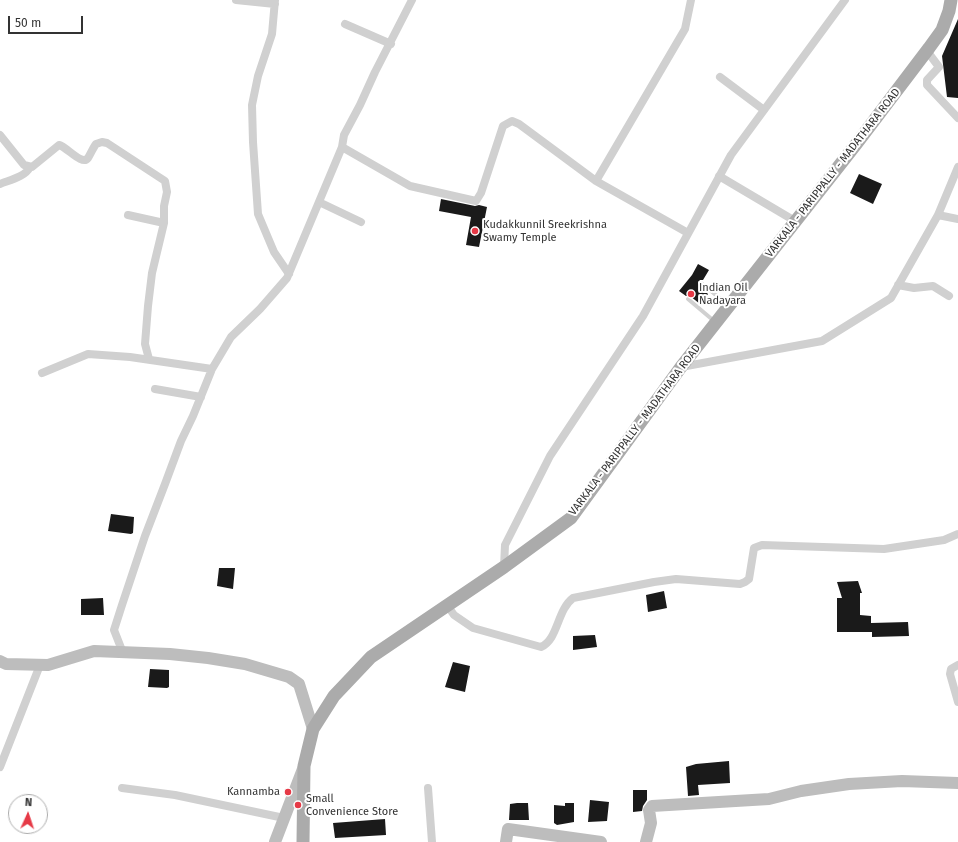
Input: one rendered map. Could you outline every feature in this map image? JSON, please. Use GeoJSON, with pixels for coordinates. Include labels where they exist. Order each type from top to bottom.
{"type":"FeatureCollection","features":[{"type":"Feature","properties":{"kind":"main road","name":"VARKALA - PARIPPALLY - MADATHARA ROAD"},"geometry":{"type":"LineString","coordinates":[[303,842],[304,766],[313,730],[334,696],[371,657],[504,567],[570,518],[680,367],[716,323],[927,51],[942,30],[949,11],[951,0]]}},
{"type":"Feature","properties":{"kind":"main road"},"geometry":{"type":"LineString","coordinates":[[0,661],[6,664],[48,665],[94,651],[170,654],[246,664],[289,677],[299,684],[313,730]]}},
{"type":"Feature","properties":{"kind":"main road"},"geometry":{"type":"LineString","coordinates":[[275,842],[304,766]]}},
{"type":"Feature","properties":{"kind":"main road"},"geometry":{"type":"LineString","coordinates":[[646,842],[651,823],[649,810],[652,806],[769,799],[800,791],[849,784],[902,780],[958,783]]}},
{"type":"Feature","properties":{"kind":"main road"},"geometry":{"type":"LineString","coordinates":[[506,842],[508,829],[601,842]]}},
{"type":"Feature","properties":{"kind":"street"},"geometry":{"type":"LineString","coordinates":[[236,0],[275,2],[272,34],[258,76],[252,105],[253,142],[258,214],[274,252],[289,274]]}},
{"type":"Feature","properties":{"kind":"street"},"geometry":{"type":"LineString","coordinates":[[123,653],[114,630],[145,536],[181,441],[212,369],[231,337],[260,309],[287,278],[320,202],[342,146],[344,135],[412,0]]}},
{"type":"Feature","properties":{"kind":"street"},"geometry":{"type":"LineString","coordinates":[[596,181],[686,30],[691,0]]}},
{"type":"Feature","properties":{"kind":"street"},"geometry":{"type":"LineString","coordinates":[[504,567],[505,545],[550,456],[643,316],[731,155],[845,0]]}},
{"type":"Feature","properties":{"kind":"street"},"geometry":{"type":"LineString","coordinates":[[345,24],[391,44]]}},
{"type":"Feature","properties":{"kind":"street"},"geometry":{"type":"LineString","coordinates":[[927,51],[939,67],[927,80],[926,85],[958,118]]}},
{"type":"Feature","properties":{"kind":"street"},"geometry":{"type":"LineString","coordinates":[[720,77],[764,110]]}},
{"type":"Feature","properties":{"kind":"street"},"geometry":{"type":"LineString","coordinates":[[342,146],[410,186],[476,201],[481,193],[503,126],[512,121],[519,124],[596,181],[688,233]]}},
{"type":"Feature","properties":{"kind":"street"},"geometry":{"type":"LineString","coordinates":[[0,135],[24,165],[30,167]]}},
{"type":"Feature","properties":{"kind":"street"},"geometry":{"type":"LineString","coordinates":[[0,184],[22,175],[59,145],[63,146],[81,160],[85,160],[88,158],[96,144],[102,142],[107,143],[165,181],[167,192],[164,206],[164,223],[152,273],[148,306],[145,344],[150,360]]}},
{"type":"Feature","properties":{"kind":"street"},"geometry":{"type":"LineString","coordinates":[[680,367],[822,341],[891,298],[938,214],[958,167]]}},
{"type":"Feature","properties":{"kind":"street"},"geometry":{"type":"LineString","coordinates":[[720,176],[795,221]]}},
{"type":"Feature","properties":{"kind":"street"},"geometry":{"type":"LineString","coordinates":[[320,202],[362,222]]}},
{"type":"Feature","properties":{"kind":"street"},"geometry":{"type":"LineString","coordinates":[[938,214],[958,219]]}},
{"type":"Feature","properties":{"kind":"street"},"geometry":{"type":"LineString","coordinates":[[128,215],[164,223]]}},
{"type":"Feature","properties":{"kind":"street"},"geometry":{"type":"LineString","coordinates":[[898,285],[914,288],[933,286],[949,296]]}},
{"type":"Feature","properties":{"kind":"street"},"geometry":{"type":"LineString","coordinates":[[42,373],[88,354],[150,360],[212,369]]}},
{"type":"Feature","properties":{"kind":"street"},"geometry":{"type":"LineString","coordinates":[[155,389],[201,397]]}},
{"type":"Feature","properties":{"kind":"street"},"geometry":{"type":"LineString","coordinates":[[447,605],[454,615],[473,628],[542,647],[549,642],[567,603],[573,598],[676,579],[740,584],[748,579],[754,548],[758,546],[884,549],[944,540],[958,534]]}},
{"type":"Feature","properties":{"kind":"street"},"geometry":{"type":"LineString","coordinates":[[0,767],[40,665]]}},
{"type":"Feature","properties":{"kind":"street"},"geometry":{"type":"LineString","coordinates":[[958,665],[951,669],[950,674],[958,702]]}},
{"type":"Feature","properties":{"kind":"street"},"geometry":{"type":"LineString","coordinates":[[122,788],[175,795],[284,818]]}},
{"type":"Feature","properties":{"kind":"street"},"geometry":{"type":"LineString","coordinates":[[428,788],[432,842]]}},
{"type":"Feature","properties":{"kind":"lane"},"geometry":{"type":"LineString","coordinates":[[701,283],[729,306]]}},
{"type":"Feature","properties":{"kind":"lane"},"geometry":{"type":"LineString","coordinates":[[688,299],[716,323]]}},
{"type":"Feature","properties":{"kind":"building"},"geometry":{"type":"Polygon","coordinates":[[[958,19],[958,98],[947,97],[942,56],[958,19]]]}},
{"type":"Feature","properties":{"kind":"building"},"geometry":{"type":"Polygon","coordinates":[[[859,174],[882,184],[873,204],[850,193],[859,174]]]}},
{"type":"Feature","properties":{"kind":"building","name":"Kudakkunnil Sreekrishna Swamy Temple"},"geometry":{"type":"Polygon","coordinates":[[[441,199],[487,207],[479,247],[466,245],[471,217],[439,211],[441,199]]]}},
{"type":"Feature","properties":{"kind":"building"},"geometry":{"type":"Polygon","coordinates":[[[698,264],[709,270],[703,280],[698,282],[708,294],[700,304],[690,296],[686,296],[679,291],[692,275],[698,264]]]}},
{"type":"Feature","properties":{"kind":"building"},"geometry":{"type":"Polygon","coordinates":[[[111,514],[134,517],[133,533],[108,531],[111,514]]]}},
{"type":"Feature","properties":{"kind":"building"},"geometry":{"type":"Polygon","coordinates":[[[219,568],[235,568],[233,589],[217,586],[219,568]]]}},
{"type":"Feature","properties":{"kind":"building"},"geometry":{"type":"Polygon","coordinates":[[[858,581],[862,593],[860,593],[860,615],[871,616],[871,623],[908,622],[909,636],[872,637],[872,632],[837,632],[837,598],[842,598],[837,582],[858,581]]]}},
{"type":"Feature","properties":{"kind":"building"},"geometry":{"type":"Polygon","coordinates":[[[664,591],[667,608],[648,612],[646,595],[664,591]]]}},
{"type":"Feature","properties":{"kind":"building"},"geometry":{"type":"Polygon","coordinates":[[[103,598],[104,615],[81,615],[81,599],[103,598]]]}},
{"type":"Feature","properties":{"kind":"building"},"geometry":{"type":"Polygon","coordinates":[[[595,635],[597,647],[573,650],[573,636],[595,635]]]}},
{"type":"Feature","properties":{"kind":"building"},"geometry":{"type":"Polygon","coordinates":[[[453,662],[470,666],[465,692],[445,687],[453,662]]]}},
{"type":"Feature","properties":{"kind":"building"},"geometry":{"type":"Polygon","coordinates":[[[150,669],[169,670],[169,687],[148,687],[150,669]]]}},
{"type":"Feature","properties":{"kind":"building"},"geometry":{"type":"Polygon","coordinates":[[[729,761],[730,783],[698,785],[699,795],[688,796],[686,767],[696,764],[729,761]]]}},
{"type":"Feature","properties":{"kind":"building"},"geometry":{"type":"Polygon","coordinates":[[[633,790],[647,790],[647,800],[642,811],[633,812],[633,790]]]}},
{"type":"Feature","properties":{"kind":"building"},"geometry":{"type":"Polygon","coordinates":[[[590,800],[609,802],[607,821],[588,822],[590,800]]]}},
{"type":"Feature","properties":{"kind":"building"},"geometry":{"type":"Polygon","coordinates":[[[528,803],[529,820],[509,820],[510,804],[528,803]]]}},
{"type":"Feature","properties":{"kind":"building"},"geometry":{"type":"Polygon","coordinates":[[[565,803],[574,803],[574,822],[557,825],[554,823],[554,805],[565,806],[565,803]]]}},
{"type":"Feature","properties":{"kind":"building"},"geometry":{"type":"Polygon","coordinates":[[[385,819],[386,835],[335,838],[333,823],[385,819]]]}},
{"type":"Feature","properties":{"kind":"place","name":"Kudakkunnil Sreekrishna Swamy Temple"},"geometry":{"type":"Point","coordinates":[475,231]}},
{"type":"Feature","properties":{"kind":"place","name":"Indian Oil Nadayara"},"geometry":{"type":"Point","coordinates":[691,294]}},
{"type":"Feature","properties":{"kind":"place","name":"Kannamba"},"geometry":{"type":"Point","coordinates":[288,792]}},
{"type":"Feature","properties":{"kind":"place","name":"Small Convenience Store"},"geometry":{"type":"Point","coordinates":[298,805]}}]}
